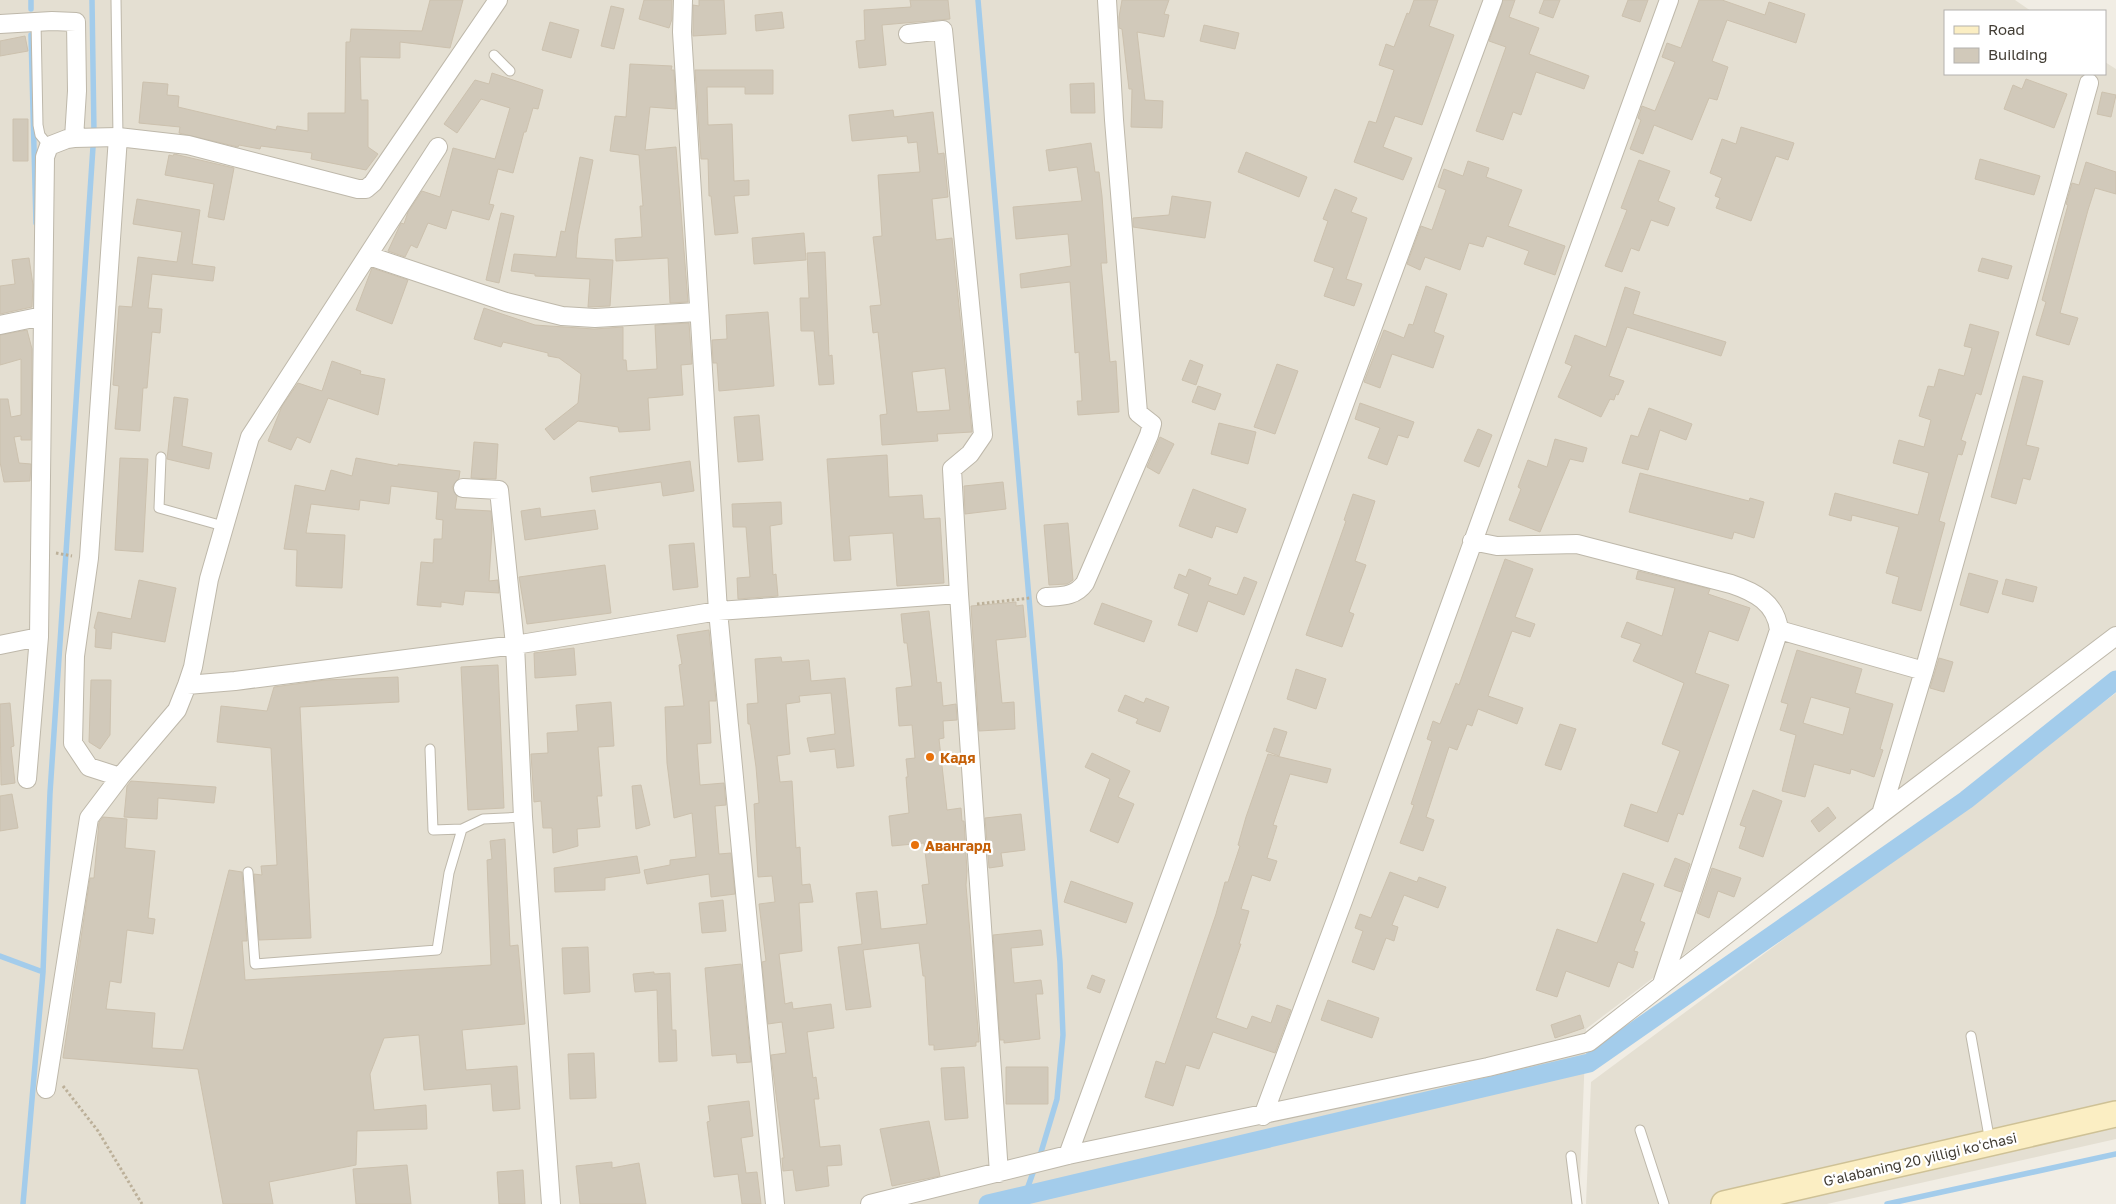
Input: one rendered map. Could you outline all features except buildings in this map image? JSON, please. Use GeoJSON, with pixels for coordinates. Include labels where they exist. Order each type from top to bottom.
{"type":"FeatureCollection","features":[{"type":"Feature","properties":{"kind":"main road","name":"Gʻalabaning 20 yilligi koʻchasi"},"geometry":{"type":"LineString","coordinates":[[1724,1204],[2116,1114]]}},
{"type":"Feature","properties":{"kind":"street"},"geometry":{"type":"LineString","coordinates":[[27,779],[39,637],[45,156],[50,146],[74,138],[118,138],[188,145],[358,189],[366,189],[373,184],[474,42],[498,0]]}},
{"type":"Feature","properties":{"kind":"street"},"geometry":{"type":"LineString","coordinates":[[682,0],[682,32],[698,312],[718,611],[775,1204]]}},
{"type":"Feature","properties":{"kind":"street"},"geometry":{"type":"LineString","coordinates":[[1046,597],[1072,594],[1080,591],[1085,583],[1149,435],[1152,424],[1138,413],[1114,120],[1107,0]]}},
{"type":"Feature","properties":{"kind":"street"},"geometry":{"type":"LineString","coordinates":[[1068,1155],[1494,0]]}},
{"type":"Feature","properties":{"kind":"street"},"geometry":{"type":"LineString","coordinates":[[1263,1116],[1343,901],[1669,0]]}},
{"type":"Feature","properties":{"kind":"street"},"geometry":{"type":"LineString","coordinates":[[0,24],[76,22],[74,138]]}},
{"type":"Feature","properties":{"kind":"street"},"geometry":{"type":"LineString","coordinates":[[908,34],[943,30],[983,435],[970,454],[952,469],[999,1173]]}},
{"type":"Feature","properties":{"kind":"street"},"geometry":{"type":"LineString","coordinates":[[1881,814],[1924,671],[2089,84]]}},
{"type":"Feature","properties":{"kind":"street"},"geometry":{"type":"LineString","coordinates":[[118,138],[89,558],[75,656],[73,743],[89,768],[120,777]]}},
{"type":"Feature","properties":{"kind":"street"},"geometry":{"type":"LineString","coordinates":[[46,1088],[89,818],[120,777],[177,710],[193,667],[209,579],[250,437],[438,147]]}},
{"type":"Feature","properties":{"kind":"street"},"geometry":{"type":"LineString","coordinates":[[369,256],[506,302],[562,316],[595,318],[698,312]]}},
{"type":"Feature","properties":{"kind":"street"},"geometry":{"type":"LineString","coordinates":[[0,325],[43,316]]}},
{"type":"Feature","properties":{"kind":"street"},"geometry":{"type":"LineString","coordinates":[[463,488],[499,490],[515,645],[523,816],[551,1204]]}},
{"type":"Feature","properties":{"kind":"street"},"geometry":{"type":"LineString","coordinates":[[1472,541],[1497,546],[1577,544],[1751,590],[1778,616],[1780,630],[1662,984]]}},
{"type":"Feature","properties":{"kind":"street"},"geometry":{"type":"LineString","coordinates":[[187,685],[235,681],[515,645],[718,611],[959,594]]}},
{"type":"Feature","properties":{"kind":"street"},"geometry":{"type":"LineString","coordinates":[[1780,630],[1924,671]]}},
{"type":"Feature","properties":{"kind":"street"},"geometry":{"type":"LineString","coordinates":[[870,1204],[1068,1155],[1488,1068],[1589,1042],[1881,814],[2116,636]]}},
{"type":"Feature","properties":{"kind":"street"},"geometry":{"type":"LineString","coordinates":[[0,645],[39,637]]}},
{"type":"Feature","properties":{"kind":"lane"},"geometry":{"type":"LineString","coordinates":[[116,0],[118,138]]}},
{"type":"Feature","properties":{"kind":"lane"},"geometry":{"type":"LineString","coordinates":[[36,22],[38,125],[40,134],[50,146]]}},
{"type":"Feature","properties":{"kind":"lane"},"geometry":{"type":"LineString","coordinates":[[494,54],[510,71]]}},
{"type":"Feature","properties":{"kind":"lane"},"geometry":{"type":"LineString","coordinates":[[161,457],[159,508],[223,526]]}},
{"type":"Feature","properties":{"kind":"lane"},"geometry":{"type":"LineString","coordinates":[[430,749],[433,830],[462,829],[483,819],[523,816]]}},
{"type":"Feature","properties":{"kind":"lane"},"geometry":{"type":"LineString","coordinates":[[248,872],[255,964],[437,950],[449,873],[462,829]]}},
{"type":"Feature","properties":{"kind":"lane"},"geometry":{"type":"LineString","coordinates":[[1971,1036],[1990,1142]]}},
{"type":"Feature","properties":{"kind":"lane"},"geometry":{"type":"LineString","coordinates":[[1640,1130],[1664,1204]]}},
{"type":"Feature","properties":{"kind":"lane"},"geometry":{"type":"LineString","coordinates":[[1571,1156],[1577,1204]]}},
{"type":"Feature","properties":{"kind":"path"},"geometry":{"type":"LineString","coordinates":[[40,551],[89,558]]}},
{"type":"Feature","properties":{"kind":"path"},"geometry":{"type":"LineString","coordinates":[[959,594],[969,604],[1023,599]]}},
{"type":"Feature","properties":{"kind":"path"},"geometry":{"type":"LineString","coordinates":[[50,1067],[98,1131],[142,1204]]}},
{"type":"Feature","properties":{"kind":"shaded area"},"geometry":{"type":"Polygon","coordinates":[[[0,0],[2015,0],[2030,10],[1944,10],[1944,75],[2106,75],[2106,63],[2116,69],[2116,626],[1586,1029],[1579,1204],[0,1204],[0,0]]]}},
{"type":"Feature","properties":{"kind":"shaded area"},"geometry":{"type":"Polygon","coordinates":[[[2116,693],[2116,1139],[1827,1204],[1586,1204],[1591,1082],[2116,693]]]}},
{"type":"Feature","properties":{"kind":"waterway"},"geometry":{"type":"LineString","coordinates":[[31,0],[31,9]]}},
{"type":"Feature","properties":{"kind":"waterway"},"geometry":{"type":"LineString","coordinates":[[92,0],[94,133]]}},
{"type":"Feature","properties":{"kind":"waterway"},"geometry":{"type":"LineString","coordinates":[[978,0],[1060,962],[1063,1035],[1057,1099],[1039,1159]]}},
{"type":"Feature","properties":{"kind":"waterway"},"geometry":{"type":"LineString","coordinates":[[31,35],[36,223]]}},
{"type":"Feature","properties":{"kind":"waterway"},"geometry":{"type":"LineString","coordinates":[[23,1204],[43,972],[50,793],[93,147]]}},
{"type":"Feature","properties":{"kind":"waterway"},"geometry":{"type":"LineString","coordinates":[[988,1204],[1589,1063],[1966,800],[2116,680]]}},
{"type":"Feature","properties":{"kind":"waterway"},"geometry":{"type":"LineString","coordinates":[[0,956],[43,972]]}},
{"type":"Feature","properties":{"kind":"waterway"},"geometry":{"type":"LineString","coordinates":[[1887,1204],[2116,1154]]}},
{"type":"Feature","properties":{"kind":"waterway"},"geometry":{"type":"LineString","coordinates":[[1025,1195],[1035,1167]]}},
{"type":"Feature","properties":{"kind":"place","name":"Кадя"},"geometry":{"type":"Point","coordinates":[930,757]}},
{"type":"Feature","properties":{"kind":"place","name":"Авангард"},"geometry":{"type":"Point","coordinates":[915,845]}}]}
